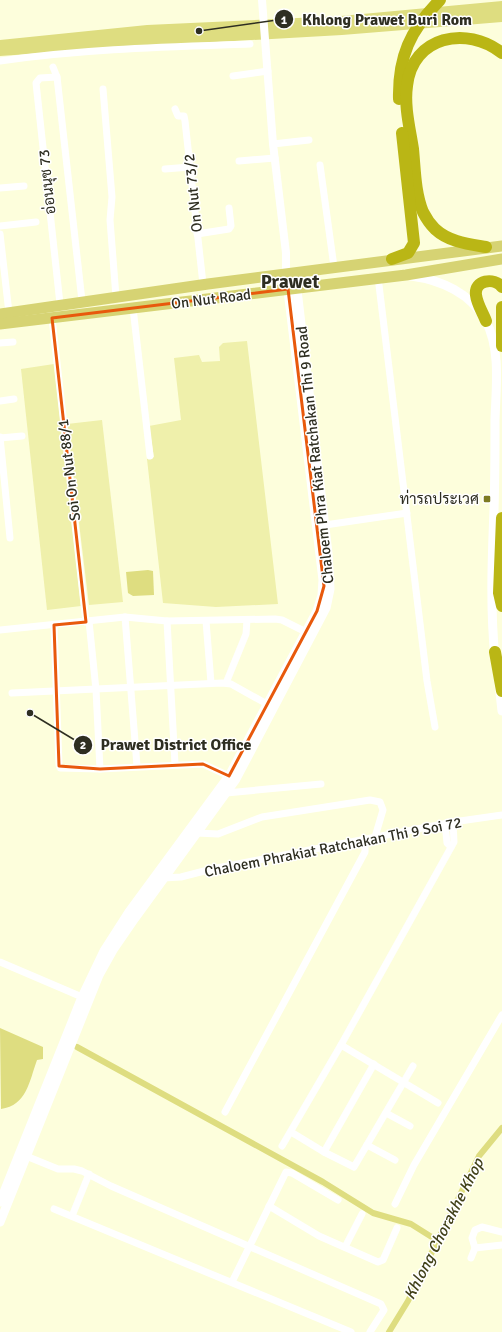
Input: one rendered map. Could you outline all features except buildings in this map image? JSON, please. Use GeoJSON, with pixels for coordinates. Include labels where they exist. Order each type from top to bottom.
{"type":"FeatureCollection","features":[{"type":"Feature","properties":{"kind":"highway"},"geometry":{"type":"LineString","coordinates":[[440,0],[419,24],[410,39],[400,65],[416,179],[423,212],[436,230],[446,237],[488,252]]}},
{"type":"Feature","properties":{"kind":"highway"},"geometry":{"type":"LineString","coordinates":[[392,259],[408,253],[414,243],[399,102],[402,83],[416,61],[432,46],[452,37],[476,39],[502,53]]}},
{"type":"Feature","properties":{"kind":"highway"},"geometry":{"type":"LineString","coordinates":[[486,322],[476,297],[477,289],[483,282],[490,280],[495,281],[502,287]]}},
{"type":"Feature","properties":{"kind":"highway"},"geometry":{"type":"LineString","coordinates":[[502,307],[502,346]]}},
{"type":"Feature","properties":{"kind":"highway"},"geometry":{"type":"LineString","coordinates":[[502,518],[499,593],[502,606]]}},
{"type":"Feature","properties":{"kind":"highway"},"geometry":{"type":"LineString","coordinates":[[495,652],[502,691]]}},
{"type":"Feature","properties":{"kind":"main road","name":"On Nut Road"},"geometry":{"type":"LineString","coordinates":[[0,324],[52,318],[293,280],[431,265],[488,252],[502,246]]}},
{"type":"Feature","properties":{"kind":"main road","name":"On Nut Road"},"geometry":{"type":"LineString","coordinates":[[38,319],[82,301],[203,284],[291,274],[392,259],[502,250]]}},
{"type":"Feature","properties":{"kind":"main road","name":"On Nut Road"},"geometry":{"type":"LineString","coordinates":[[488,252],[502,258]]}},
{"type":"Feature","properties":{"kind":"main road","name":"On Nut Road"},"geometry":{"type":"LineString","coordinates":[[5,313],[39,307],[63,308],[130,306],[262,293],[321,284],[406,275],[502,258]]}},
{"type":"Feature","properties":{"kind":"main road"},"geometry":{"type":"LineString","coordinates":[[320,270],[314,274],[313,280],[317,284],[321,284]]}},
{"type":"Feature","properties":{"kind":"main road","name":"Chaloem Phra Kiat Ratchakan Thi 9 Road"},"geometry":{"type":"LineString","coordinates":[[0,1202],[82,997],[104,951],[129,912],[229,776],[306,632],[322,595],[324,580],[291,274]]}},
{"type":"Feature","properties":{"kind":"main road"},"geometry":{"type":"LineString","coordinates":[[406,275],[437,281],[450,287],[474,306],[486,322],[492,338],[495,359],[495,467],[492,590],[495,652],[502,711]]}},
{"type":"Feature","properties":{"kind":"main road"},"geometry":{"type":"LineString","coordinates":[[260,278],[269,284],[268,289],[262,293]]}},
{"type":"Feature","properties":{"kind":"main road","name":"Chaloem Phra Kiat Ratchakan Thi 9 Road"},"geometry":{"type":"LineString","coordinates":[[0,1222],[99,975],[112,950],[226,793],[252,751],[326,608],[330,583],[325,524],[292,289]]}},
{"type":"Feature","properties":{"kind":"street","name":"Chaloem Phra Kiat Ratchakan Thi 9 Road"},"geometry":{"type":"LineString","coordinates":[[262,0],[267,48],[273,144],[286,252],[291,274]]}},
{"type":"Feature","properties":{"kind":"street"},"geometry":{"type":"LineString","coordinates":[[0,62],[18,58],[130,48],[250,44]]}},
{"type":"Feature","properties":{"kind":"street"},"geometry":{"type":"LineString","coordinates":[[53,67],[57,77],[82,301]]}},
{"type":"Feature","properties":{"kind":"street"},"geometry":{"type":"LineString","coordinates":[[233,76],[268,71]]}},
{"type":"Feature","properties":{"kind":"street","name":"อ่อนนุช 73"},"geometry":{"type":"LineString","coordinates":[[57,77],[40,78],[36,83],[63,308]]}},
{"type":"Feature","properties":{"kind":"street"},"geometry":{"type":"LineString","coordinates":[[103,89],[112,197],[110,220],[116,297]]}},
{"type":"Feature","properties":{"kind":"street","name":"On Nut 73/2"},"geometry":{"type":"LineString","coordinates":[[175,109],[178,116],[184,117],[203,284]]}},
{"type":"Feature","properties":{"kind":"street"},"geometry":{"type":"LineString","coordinates":[[273,144],[310,140]]}},
{"type":"Feature","properties":{"kind":"street"},"geometry":{"type":"LineString","coordinates":[[239,161],[275,158]]}},
{"type":"Feature","properties":{"kind":"street"},"geometry":{"type":"LineString","coordinates":[[320,165],[334,267]]}},
{"type":"Feature","properties":{"kind":"street"},"geometry":{"type":"LineString","coordinates":[[165,169],[190,167]]}},
{"type":"Feature","properties":{"kind":"street"},"geometry":{"type":"LineString","coordinates":[[0,188],[24,186]]}},
{"type":"Feature","properties":{"kind":"street"},"geometry":{"type":"LineString","coordinates":[[197,234],[229,229],[231,226],[229,208]]}},
{"type":"Feature","properties":{"kind":"street"},"geometry":{"type":"LineString","coordinates":[[0,226],[36,222]]}},
{"type":"Feature","properties":{"kind":"street"},"geometry":{"type":"LineString","coordinates":[[0,234],[5,313]]}},
{"type":"Feature","properties":{"kind":"street"},"geometry":{"type":"LineString","coordinates":[[378,277],[427,681],[435,727]]}},
{"type":"Feature","properties":{"kind":"street"},"geometry":{"type":"LineString","coordinates":[[130,306],[150,456]]}},
{"type":"Feature","properties":{"kind":"street","name":"Soi On Nut 88/1"},"geometry":{"type":"LineString","coordinates":[[52,318],[96,690],[100,768]]}},
{"type":"Feature","properties":{"kind":"street"},"geometry":{"type":"LineString","coordinates":[[0,342],[13,342]]}},
{"type":"Feature","properties":{"kind":"street"},"geometry":{"type":"LineString","coordinates":[[0,401],[14,400]]}},
{"type":"Feature","properties":{"kind":"street"},"geometry":{"type":"LineString","coordinates":[[10,538],[0,437],[22,436]]}},
{"type":"Feature","properties":{"kind":"street"},"geometry":{"type":"LineString","coordinates":[[325,524],[407,513]]}},
{"type":"Feature","properties":{"kind":"street"},"geometry":{"type":"LineString","coordinates":[[0,630],[125,617],[167,621],[282,620],[306,632]]}},
{"type":"Feature","properties":{"kind":"street"},"geometry":{"type":"LineString","coordinates":[[125,617],[132,688],[136,766]]}},
{"type":"Feature","properties":{"kind":"street"},"geometry":{"type":"LineString","coordinates":[[226,683],[246,634],[247,620]]}},
{"type":"Feature","properties":{"kind":"street"},"geometry":{"type":"LineString","coordinates":[[167,621],[175,764]]}},
{"type":"Feature","properties":{"kind":"street"},"geometry":{"type":"LineString","coordinates":[[206,621],[211,683]]}},
{"type":"Feature","properties":{"kind":"street"},"geometry":{"type":"LineString","coordinates":[[54,625],[59,766],[63,769],[203,764],[229,776]]}},
{"type":"Feature","properties":{"kind":"street"},"geometry":{"type":"LineString","coordinates":[[12,693],[226,683],[231,684],[267,704]]}},
{"type":"Feature","properties":{"kind":"street"},"geometry":{"type":"LineString","coordinates":[[226,793],[321,784]]}},
{"type":"Feature","properties":{"kind":"street"},"geometry":{"type":"LineString","coordinates":[[197,833],[218,834],[262,817],[370,800],[380,802],[383,810],[375,837]]}},
{"type":"Feature","properties":{"kind":"street","name":"Chaloem Phrakiat Ratchakan Thi 9 Soi 72"},"geometry":{"type":"LineString","coordinates":[[163,878],[181,878],[212,869],[375,837],[453,822],[502,816]]}},
{"type":"Feature","properties":{"kind":"street"},"geometry":{"type":"LineString","coordinates":[[282,1146],[342,1045],[454,842],[453,822]]}},
{"type":"Feature","properties":{"kind":"street"},"geometry":{"type":"LineString","coordinates":[[445,824],[448,843],[451,847]]}},
{"type":"Feature","properties":{"kind":"street"},"geometry":{"type":"LineString","coordinates":[[224,1112],[364,852],[365,839]]}},
{"type":"Feature","properties":{"kind":"street"},"geometry":{"type":"LineString","coordinates":[[0,962],[82,997]]}},
{"type":"Feature","properties":{"kind":"street"},"geometry":{"type":"LineString","coordinates":[[395,1204],[414,1165],[502,1015]]}},
{"type":"Feature","properties":{"kind":"street"},"geometry":{"type":"LineString","coordinates":[[342,1045],[438,1102]]}},
{"type":"Feature","properties":{"kind":"street"},"geometry":{"type":"LineString","coordinates":[[324,1152],[374,1064]]}},
{"type":"Feature","properties":{"kind":"street"},"geometry":{"type":"LineString","coordinates":[[291,1132],[324,1152],[354,1167],[413,1066]]}},
{"type":"Feature","properties":{"kind":"street"},"geometry":{"type":"LineString","coordinates":[[386,1113],[410,1126]]}},
{"type":"Feature","properties":{"kind":"street"},"geometry":{"type":"LineString","coordinates":[[367,1145],[394,1160]]}},
{"type":"Feature","properties":{"kind":"street"},"geometry":{"type":"LineString","coordinates":[[26,1156],[58,1169],[74,1169],[89,1174],[107,1184],[381,1304],[384,1310],[370,1332]]}},
{"type":"Feature","properties":{"kind":"street"},"geometry":{"type":"LineString","coordinates":[[232,1282],[251,1246],[284,1174],[289,1172],[338,1200]]}},
{"type":"Feature","properties":{"kind":"street"},"geometry":{"type":"LineString","coordinates":[[72,1216],[89,1174]]}},
{"type":"Feature","properties":{"kind":"street"},"geometry":{"type":"LineString","coordinates":[[269,1206],[319,1236],[380,1262],[397,1228]]}},
{"type":"Feature","properties":{"kind":"street"},"geometry":{"type":"LineString","coordinates":[[54,1209],[351,1332]]}},
{"type":"Feature","properties":{"kind":"street"},"geometry":{"type":"LineString","coordinates":[[345,1247],[362,1214]]}},
{"type":"Feature","properties":{"kind":"street"},"geometry":{"type":"LineString","coordinates":[[471,1258],[475,1248],[472,1238],[478,1227],[502,1232]]}},
{"type":"Feature","properties":{"kind":"street"},"geometry":{"type":"LineString","coordinates":[[475,1248],[502,1245]]}},
{"type":"Feature","properties":{"kind":"highlighted area"},"geometry":{"type":"Polygon","coordinates":[[[288,289],[324,586],[317,611],[229,776],[203,764],[100,769],[59,766],[54,625],[86,622],[52,318],[288,289]]]}},
{"type":"Feature","properties":{"kind":"green space"},"geometry":{"type":"Polygon","coordinates":[[[247,341],[278,604],[216,607],[163,603],[147,459],[154,457],[149,426],[181,420],[174,358],[199,355],[202,362],[220,361],[219,347],[223,343],[247,341]]]}},
{"type":"Feature","properties":{"kind":"green space"},"geometry":{"type":"Polygon","coordinates":[[[54,364],[81,606],[47,610],[21,369],[54,364]]]}},
{"type":"Feature","properties":{"kind":"green space"},"geometry":{"type":"Polygon","coordinates":[[[102,420],[123,602],[89,605],[67,424],[102,420]]]}},
{"type":"Feature","properties":{"kind":"shaded area"},"geometry":{"type":"Polygon","coordinates":[[[502,1],[502,22],[342,35],[0,56],[0,40],[147,25],[341,16],[502,1]]]}},
{"type":"Feature","properties":{"kind":"shaded area"},"geometry":{"type":"Polygon","coordinates":[[[153,571],[154,595],[133,596],[128,593],[126,572],[153,571]]]}},
{"type":"Feature","properties":{"kind":"shaded area"},"geometry":{"type":"Polygon","coordinates":[[[0,1028],[43,1047],[43,1059],[37,1060],[29,1084],[22,1098],[10,1107],[1,1109],[0,1028]]]}},
{"type":"Feature","properties":{"kind":"waterway"},"geometry":{"type":"LineString","coordinates":[[77,1047],[323,1182],[373,1213],[411,1224],[438,1241]]}},
{"type":"Feature","properties":{"kind":"waterway","name":"Khlong Chorakhe Khop"},"geometry":{"type":"LineString","coordinates":[[389,1332],[408,1301],[479,1156],[502,1128]]}},
{"type":"Feature","properties":{"kind":"place","name":"Khlong Prawet Buri Rom"},"geometry":{"type":"Point","coordinates":[199,31]}},
{"type":"Feature","properties":{"kind":"place","name":"ท่ารถประเวศ"},"geometry":{"type":"Point","coordinates":[487,499]}},
{"type":"Feature","properties":{"kind":"place","name":"Prawet District Office"},"geometry":{"type":"Point","coordinates":[30,713]}},
{"type":"Feature","properties":{"kind":"district","name":"Prawet"},"geometry":{"type":"Point","coordinates":[290,282]}}]}
